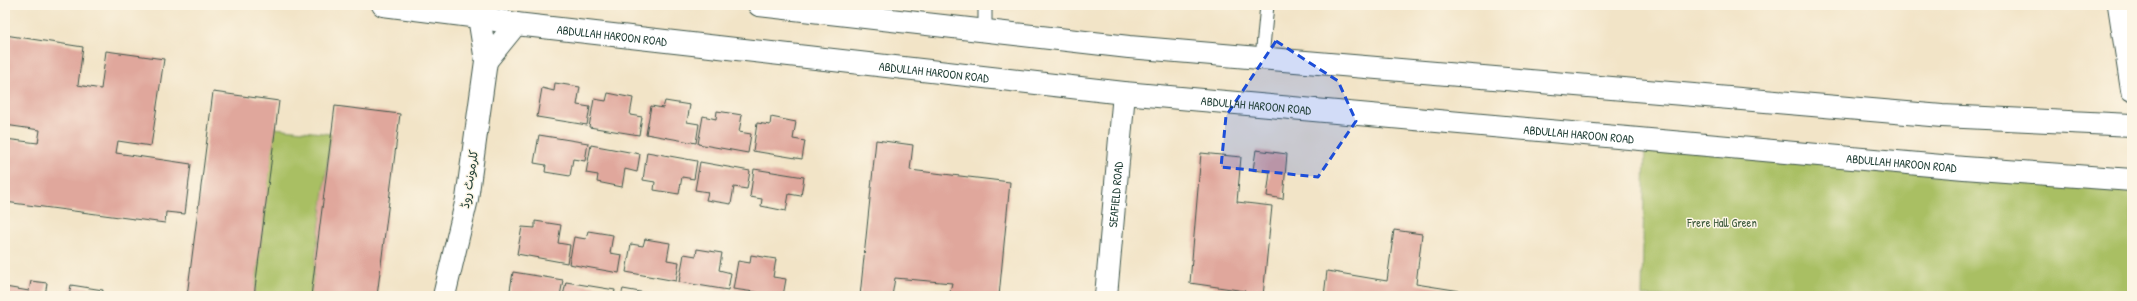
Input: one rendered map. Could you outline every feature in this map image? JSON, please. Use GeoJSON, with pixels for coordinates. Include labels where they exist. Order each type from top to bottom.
{"type":"FeatureCollection","features":[{"type":"Feature","properties":{"kind":"main road","name":"ABDULLAH HAROON ROAD"},"geometry":{"type":"LineString","coordinates":[[383,5],[479,17],[516,24],[1124,93],[1964,168],[2132,180]]}},
{"type":"Feature","properties":{"kind":"main road"},"geometry":{"type":"LineString","coordinates":[[759,5],[1129,47],[1942,116],[2132,125]]}},
{"type":"Feature","properties":{"kind":"main road"},"geometry":{"type":"LineString","coordinates":[[2119,5],[2132,90]]}},
{"type":"Feature","properties":{"kind":"main road"},"geometry":{"type":"LineString","coordinates":[[479,17],[486,61]]}},
{"type":"Feature","properties":{"kind":"main road"},"geometry":{"type":"LineString","coordinates":[[486,61],[516,24]]}},
{"type":"Feature","properties":{"kind":"main road","name":"کلرمونٹ روڈ"},"geometry":{"type":"LineString","coordinates":[[444,296],[467,199],[486,61]]}},
{"type":"Feature","properties":{"kind":"main road","name":"SEAFIELD ROAD"},"geometry":{"type":"LineString","coordinates":[[1106,296],[1124,93]]}},
{"type":"Feature","properties":{"kind":"lane"},"geometry":{"type":"LineString","coordinates":[[985,5],[985,30]]}},
{"type":"Feature","properties":{"kind":"lane"},"geometry":{"type":"LineString","coordinates":[[1262,58],[1267,5]]}},
{"type":"Feature","properties":{"kind":"highlighted area"},"geometry":{"type":"Polygon","coordinates":[[[1276,41],[1338,81],[1356,121],[1318,177],[1221,167],[1226,116],[1276,41]]]}},
{"type":"Feature","properties":{"kind":"green space"},"geometry":{"type":"Polygon","coordinates":[[[275,128],[331,134],[311,296],[254,296],[275,128]]]}},
{"type":"Feature","properties":{"kind":"green space","name":"Frere Hall Green"},"geometry":{"type":"Polygon","coordinates":[[[1645,140],[2132,186],[2132,296],[1642,296],[1645,140]]]}},
{"type":"Feature","properties":{"kind":"building"},"geometry":{"type":"Polygon","coordinates":[[[5,35],[83,47],[78,85],[101,89],[106,51],[164,59],[151,146],[118,141],[116,153],[191,164],[185,214],[166,212],[165,223],[5,202],[5,139],[38,143],[40,130],[5,125],[5,35]]]}},
{"type":"Feature","properties":{"kind":"building"},"geometry":{"type":"Polygon","coordinates":[[[555,83],[580,87],[577,105],[590,107],[587,125],[537,117],[542,88],[554,91],[555,83]]]}},
{"type":"Feature","properties":{"kind":"building"},"geometry":{"type":"Polygon","coordinates":[[[213,92],[279,101],[254,296],[187,296],[213,92]]]}},
{"type":"Feature","properties":{"kind":"building"},"geometry":{"type":"Polygon","coordinates":[[[608,93],[633,98],[630,115],[642,117],[639,135],[589,127],[594,99],[606,101],[608,93]]]}},
{"type":"Feature","properties":{"kind":"building"},"geometry":{"type":"Polygon","coordinates":[[[665,101],[690,105],[687,122],[699,124],[696,143],[646,134],[651,106],[663,108],[665,101]]]}},
{"type":"Feature","properties":{"kind":"building"},"geometry":{"type":"Polygon","coordinates":[[[335,106],[400,114],[377,296],[311,296],[335,106]]]}},
{"type":"Feature","properties":{"kind":"building"},"geometry":{"type":"Polygon","coordinates":[[[717,111],[742,115],[739,132],[751,134],[748,153],[698,144],[703,116],[716,119],[717,111]]]}},
{"type":"Feature","properties":{"kind":"building"},"geometry":{"type":"Polygon","coordinates":[[[771,117],[796,122],[793,139],[805,141],[802,159],[753,151],[757,123],[770,125],[771,117]]]}},
{"type":"Feature","properties":{"kind":"building"},"geometry":{"type":"Polygon","coordinates":[[[539,135],[588,143],[585,161],[573,159],[570,176],[545,172],[546,165],[534,163],[539,135]]]}},
{"type":"Feature","properties":{"kind":"building"},"geometry":{"type":"Polygon","coordinates":[[[876,140],[913,145],[910,170],[1010,182],[999,296],[949,296],[952,283],[895,278],[892,296],[860,296],[876,140]]]}},
{"type":"Feature","properties":{"kind":"building"},"geometry":{"type":"Polygon","coordinates":[[[591,145],[640,154],[637,172],[625,169],[622,187],[597,182],[598,175],[586,173],[591,145]]]}},
{"type":"Feature","properties":{"kind":"building"},"geometry":{"type":"Polygon","coordinates":[[[1256,150],[1287,154],[1283,199],[1267,196],[1270,172],[1253,170],[1256,150]]]}},
{"type":"Feature","properties":{"kind":"building"},"geometry":{"type":"Polygon","coordinates":[[[647,152],[697,161],[694,179],[682,177],[679,194],[654,190],[655,182],[643,180],[647,152]]]}},
{"type":"Feature","properties":{"kind":"building"},"geometry":{"type":"Polygon","coordinates":[[[1201,153],[1241,157],[1237,202],[1272,206],[1263,296],[1244,296],[1245,291],[1190,283],[1201,153]]]}},
{"type":"Feature","properties":{"kind":"building"},"geometry":{"type":"Polygon","coordinates":[[[700,162],[750,171],[747,189],[734,187],[731,204],[706,200],[708,192],[695,190],[700,162]]]}},
{"type":"Feature","properties":{"kind":"building"},"geometry":{"type":"Polygon","coordinates":[[[754,169],[804,177],[801,196],[789,194],[786,211],[761,206],[762,199],[750,197],[754,169]]]}},
{"type":"Feature","properties":{"kind":"building"},"geometry":{"type":"Polygon","coordinates":[[[535,221],[561,225],[558,243],[570,245],[567,263],[517,254],[522,227],[535,228],[535,221]]]}},
{"type":"Feature","properties":{"kind":"building"},"geometry":{"type":"Polygon","coordinates":[[[1394,230],[1422,234],[1416,284],[1467,292],[1466,296],[1324,296],[1327,271],[1387,281],[1394,230]]]}},
{"type":"Feature","properties":{"kind":"building"},"geometry":{"type":"Polygon","coordinates":[[[588,231],[613,235],[610,253],[622,255],[619,273],[569,264],[574,237],[586,239],[588,231]]]}},
{"type":"Feature","properties":{"kind":"building"},"geometry":{"type":"Polygon","coordinates":[[[645,239],[670,243],[667,260],[679,262],[676,281],[626,272],[631,244],[643,246],[645,239]]]}},
{"type":"Feature","properties":{"kind":"building"},"geometry":{"type":"Polygon","coordinates":[[[697,249],[722,253],[719,270],[731,273],[728,290],[679,282],[684,254],[696,256],[697,249]]]}},
{"type":"Feature","properties":{"kind":"building"},"geometry":{"type":"Polygon","coordinates":[[[751,255],[776,259],[773,277],[786,279],[783,296],[733,289],[738,261],[750,263],[751,255]]]}},
{"type":"Feature","properties":{"kind":"building"},"geometry":{"type":"Polygon","coordinates":[[[513,272],[563,280],[560,296],[509,296],[513,272]]]}},
{"type":"Feature","properties":{"kind":"building"},"geometry":{"type":"Polygon","coordinates":[[[31,281],[47,283],[45,296],[5,296],[5,287],[29,291],[31,281]]]}},
{"type":"Feature","properties":{"kind":"building"},"geometry":{"type":"Polygon","coordinates":[[[566,282],[615,290],[614,296],[563,296],[566,282]]]}},
{"type":"Feature","properties":{"kind":"building"},"geometry":{"type":"Polygon","coordinates":[[[71,285],[103,290],[102,296],[69,296],[71,285]]]}},
{"type":"Feature","properties":{"kind":"building"},"geometry":{"type":"Polygon","coordinates":[[[623,289],[657,295],[657,296],[621,296],[623,289]]]}},
{"type":"Feature","properties":{"kind":"building"},"geometry":{"type":"Polygon","coordinates":[[[123,292],[141,295],[141,296],[122,296],[123,292]]]}}]}
